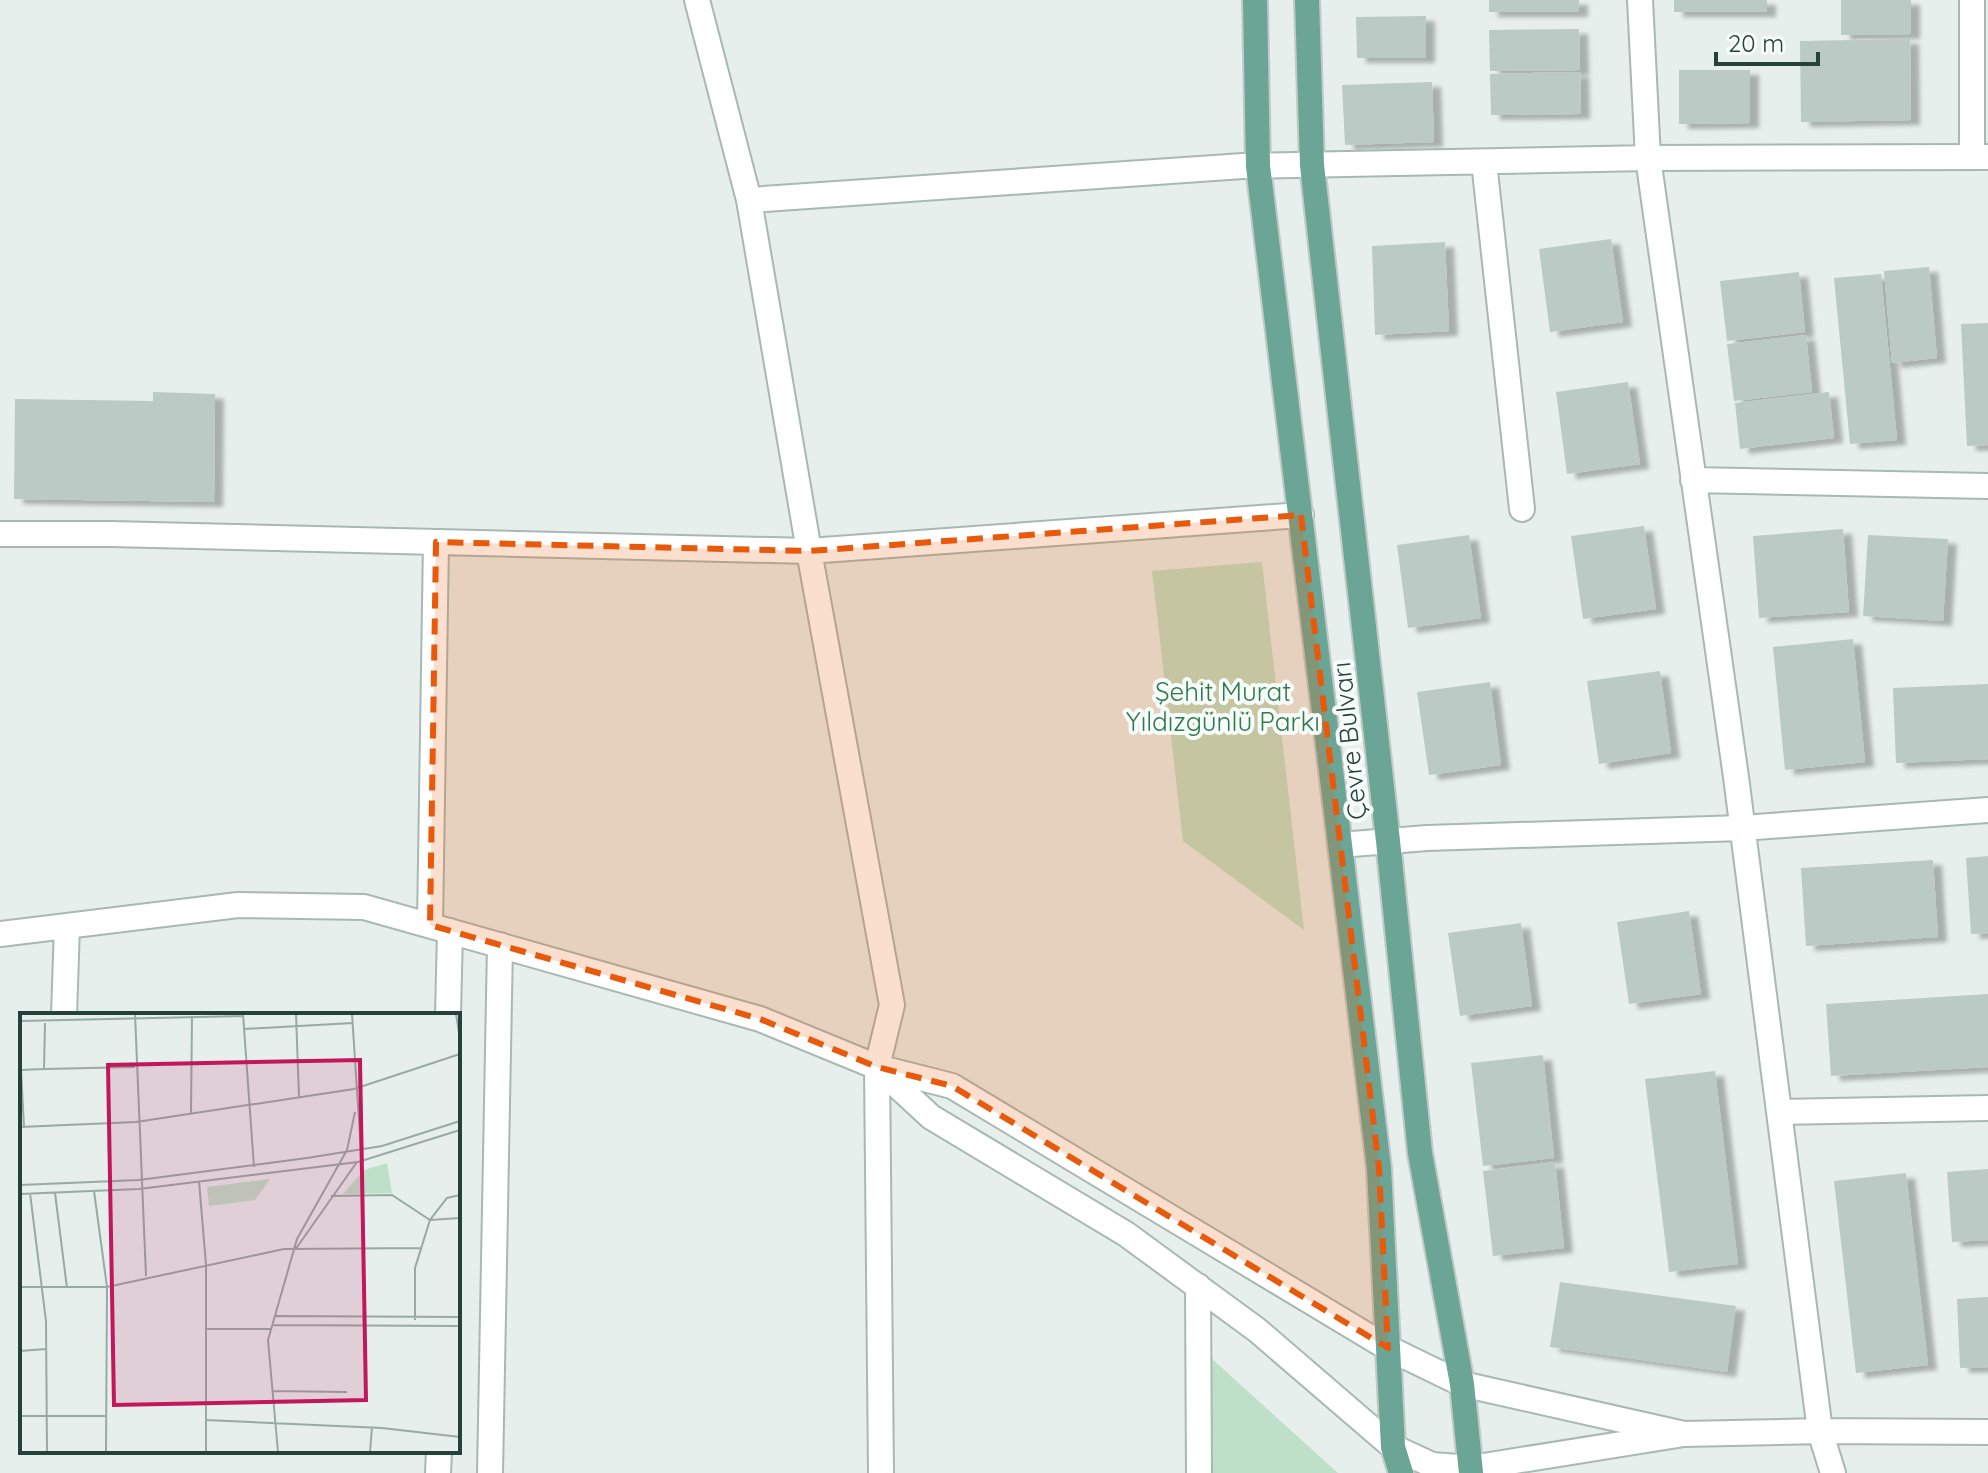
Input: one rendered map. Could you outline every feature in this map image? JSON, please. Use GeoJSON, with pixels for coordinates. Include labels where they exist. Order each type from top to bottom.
{"type":"FeatureCollection","features":[{"type":"Feature","properties":{"kind":"main road","name":"Çevre Bulvarı"},"geometry":{"type":"LineString","coordinates":[[1255,0],[1258,166],[1379,1168],[1393,1447],[1401,1473]]}},
{"type":"Feature","properties":{"kind":"main road","name":"Çevre Bulvarı"},"geometry":{"type":"LineString","coordinates":[[1307,0],[1312,165],[1420,1153],[1462,1384],[1471,1470]]}},
{"type":"Feature","properties":{"kind":"street"},"geometry":{"type":"LineString","coordinates":[[697,0],[749,200],[892,1005],[877,1067],[881,1473]]}},
{"type":"Feature","properties":{"kind":"street"},"geometry":{"type":"LineString","coordinates":[[1640,0],[1648,158],[1742,828],[1820,1431],[1833,1473]]}},
{"type":"Feature","properties":{"kind":"street"},"geometry":{"type":"LineString","coordinates":[[749,200],[1258,166],[1648,158],[1980,156],[1972,0]]}},
{"type":"Feature","properties":{"kind":"street"},"geometry":{"type":"LineString","coordinates":[[1484,162],[1522,509]]}},
{"type":"Feature","properties":{"kind":"street"},"geometry":{"type":"LineString","coordinates":[[1693,480],[1988,486]]}},
{"type":"Feature","properties":{"kind":"street"},"geometry":{"type":"LineString","coordinates":[[0,534],[809,551],[1301,515]]}},
{"type":"Feature","properties":{"kind":"street"},"geometry":{"type":"LineString","coordinates":[[436,542],[440,928],[448,1013]]}},
{"type":"Feature","properties":{"kind":"street"},"geometry":{"type":"LineString","coordinates":[[1340,845],[1742,828],[1988,810]]}},
{"type":"Feature","properties":{"kind":"street"},"geometry":{"type":"LineString","coordinates":[[0,934],[238,905],[364,907],[760,1019],[877,1067],[952,1086],[1388,1348],[1462,1384],[1684,1434]]}},
{"type":"Feature","properties":{"kind":"street"},"geometry":{"type":"LineString","coordinates":[[64,1013],[67,926]]}},
{"type":"Feature","properties":{"kind":"street"},"geometry":{"type":"LineString","coordinates":[[490,1473],[500,945]]}},
{"type":"Feature","properties":{"kind":"street"},"geometry":{"type":"LineString","coordinates":[[877,1067],[931,1117],[1126,1234],[1257,1330],[1393,1447],[1432,1465],[1471,1470],[1684,1434],[1988,1432]]}},
{"type":"Feature","properties":{"kind":"street"},"geometry":{"type":"LineString","coordinates":[[1779,1112],[1988,1108]]}},
{"type":"Feature","properties":{"kind":"street"},"geometry":{"type":"LineString","coordinates":[[1198,1286],[1199,1473]]}},
{"type":"Feature","properties":{"kind":"street"},"geometry":{"type":"LineString","coordinates":[[438,1473],[439,1453]]}},
{"type":"Feature","properties":{"kind":"highlighted area"},"geometry":{"type":"Polygon","coordinates":[[[1301,515],[1379,1168],[1388,1348],[952,1086],[877,1067],[760,1019],[430,925],[436,542],[809,551],[1301,515]]]}},
{"type":"Feature","properties":{"kind":"green space","name":"Şehit Murat Yıldızgünlü Parkı"},"geometry":{"type":"Polygon","coordinates":[[[1262,562],[1304,930],[1183,841],[1152,571],[1262,562]]]}},
{"type":"Feature","properties":{"kind":"green space"},"geometry":{"type":"Polygon","coordinates":[[[1210,1357],[1338,1473],[1210,1473],[1210,1357]]]}},
{"type":"Feature","properties":{"kind":"building"},"geometry":{"type":"Polygon","coordinates":[[[1489,0],[1579,0],[1579,12],[1489,12],[1489,0]]]}},
{"type":"Feature","properties":{"kind":"building"},"geometry":{"type":"Polygon","coordinates":[[[1674,0],[1767,0],[1767,12],[1674,12],[1674,0]]]}},
{"type":"Feature","properties":{"kind":"building"},"geometry":{"type":"Polygon","coordinates":[[[1841,0],[1911,0],[1911,34],[1841,35],[1841,0]]]}},
{"type":"Feature","properties":{"kind":"building"},"geometry":{"type":"Polygon","coordinates":[[[1426,16],[1426,58],[1357,58],[1356,17],[1426,16]]]}},
{"type":"Feature","properties":{"kind":"building"},"geometry":{"type":"Polygon","coordinates":[[[1579,29],[1580,70],[1490,71],[1489,30],[1579,29]]]}},
{"type":"Feature","properties":{"kind":"building"},"geometry":{"type":"Polygon","coordinates":[[[1910,39],[1911,120],[1801,122],[1800,41],[1910,39]]]}},
{"type":"Feature","properties":{"kind":"building"},"geometry":{"type":"Polygon","coordinates":[[[1679,70],[1750,70],[1750,123],[1679,124],[1679,70]]]}},
{"type":"Feature","properties":{"kind":"building"},"geometry":{"type":"Polygon","coordinates":[[[1580,72],[1581,114],[1491,115],[1490,74],[1580,72]]]}},
{"type":"Feature","properties":{"kind":"building"},"geometry":{"type":"Polygon","coordinates":[[[1432,82],[1434,142],[1345,145],[1342,85],[1432,82]]]}},
{"type":"Feature","properties":{"kind":"building"},"geometry":{"type":"Polygon","coordinates":[[[1611,239],[1623,322],[1550,332],[1539,249],[1611,239]]]}},
{"type":"Feature","properties":{"kind":"building"},"geometry":{"type":"Polygon","coordinates":[[[1445,242],[1449,331],[1375,335],[1372,246],[1445,242]]]}},
{"type":"Feature","properties":{"kind":"building"},"geometry":{"type":"Polygon","coordinates":[[[1929,267],[1937,358],[1892,363],[1884,271],[1929,267]]]}},
{"type":"Feature","properties":{"kind":"building"},"geometry":{"type":"Polygon","coordinates":[[[1799,272],[1805,332],[1727,341],[1720,281],[1799,272]]]}},
{"type":"Feature","properties":{"kind":"building"},"geometry":{"type":"Polygon","coordinates":[[[1881,274],[1897,440],[1850,444],[1834,278],[1881,274]]]}},
{"type":"Feature","properties":{"kind":"building"},"geometry":{"type":"Polygon","coordinates":[[[1988,323],[1988,445],[1967,446],[1961,324],[1988,323]]]}},
{"type":"Feature","properties":{"kind":"building"},"geometry":{"type":"Polygon","coordinates":[[[1806,335],[1812,392],[1734,401],[1727,344],[1806,335]]]}},
{"type":"Feature","properties":{"kind":"building"},"geometry":{"type":"Polygon","coordinates":[[[1628,382],[1640,464],[1567,474],[1556,392],[1628,382]]]}},
{"type":"Feature","properties":{"kind":"building"},"geometry":{"type":"Polygon","coordinates":[[[153,392],[215,394],[214,502],[14,499],[15,399],[153,401],[153,392]]]}},
{"type":"Feature","properties":{"kind":"building"},"geometry":{"type":"Polygon","coordinates":[[[1829,392],[1834,438],[1740,449],[1735,403],[1829,392]]]}},
{"type":"Feature","properties":{"kind":"building"},"geometry":{"type":"Polygon","coordinates":[[[1644,526],[1656,609],[1583,619],[1571,536],[1644,526]]]}},
{"type":"Feature","properties":{"kind":"building"},"geometry":{"type":"Polygon","coordinates":[[[1843,529],[1849,612],[1759,618],[1753,536],[1843,529]]]}},
{"type":"Feature","properties":{"kind":"building"},"geometry":{"type":"Polygon","coordinates":[[[1469,535],[1481,618],[1408,628],[1397,545],[1469,535]]]}},
{"type":"Feature","properties":{"kind":"building"},"geometry":{"type":"Polygon","coordinates":[[[1868,535],[1948,539],[1943,621],[1863,616],[1868,535]]]}},
{"type":"Feature","properties":{"kind":"building"},"geometry":{"type":"Polygon","coordinates":[[[1853,639],[1865,762],[1785,770],[1773,647],[1853,639]]]}},
{"type":"Feature","properties":{"kind":"building"},"geometry":{"type":"Polygon","coordinates":[[[1660,671],[1671,753],[1599,764],[1587,681],[1660,671]]]}},
{"type":"Feature","properties":{"kind":"building"},"geometry":{"type":"Polygon","coordinates":[[[1490,682],[1501,765],[1429,775],[1417,692],[1490,682]]]}},
{"type":"Feature","properties":{"kind":"building"},"geometry":{"type":"Polygon","coordinates":[[[1988,684],[1988,759],[1896,763],[1893,688],[1988,684]]]}},
{"type":"Feature","properties":{"kind":"building"},"geometry":{"type":"Polygon","coordinates":[[[1988,856],[1988,933],[1971,934],[1966,858],[1988,856]]]}},
{"type":"Feature","properties":{"kind":"building"},"geometry":{"type":"Polygon","coordinates":[[[1933,860],[1938,937],[1806,946],[1801,868],[1933,860]]]}},
{"type":"Feature","properties":{"kind":"building"},"geometry":{"type":"Polygon","coordinates":[[[1689,911],[1701,994],[1629,1004],[1617,922],[1689,911]]]}},
{"type":"Feature","properties":{"kind":"building"},"geometry":{"type":"Polygon","coordinates":[[[1521,923],[1532,1006],[1460,1016],[1448,933],[1521,923]]]}},
{"type":"Feature","properties":{"kind":"building"},"geometry":{"type":"Polygon","coordinates":[[[1988,994],[1988,1067],[1831,1076],[1826,1004],[1988,994]]]}},
{"type":"Feature","properties":{"kind":"building"},"geometry":{"type":"Polygon","coordinates":[[[1543,1055],[1554,1158],[1483,1166],[1471,1063],[1543,1055]]]}},
{"type":"Feature","properties":{"kind":"building"},"geometry":{"type":"Polygon","coordinates":[[[1715,1071],[1738,1264],[1669,1272],[1645,1079],[1715,1071]]]}},
{"type":"Feature","properties":{"kind":"building"},"geometry":{"type":"Polygon","coordinates":[[[1555,1162],[1564,1248],[1493,1256],[1483,1171],[1555,1162]]]}},
{"type":"Feature","properties":{"kind":"building"},"geometry":{"type":"Polygon","coordinates":[[[1988,1169],[1988,1240],[1952,1242],[1947,1172],[1988,1169]]]}},
{"type":"Feature","properties":{"kind":"building"},"geometry":{"type":"Polygon","coordinates":[[[1906,1173],[1928,1365],[1856,1373],[1834,1181],[1906,1173]]]}},
{"type":"Feature","properties":{"kind":"building"},"geometry":{"type":"Polygon","coordinates":[[[1560,1282],[1736,1306],[1727,1372],[1550,1347],[1560,1282]]]}},
{"type":"Feature","properties":{"kind":"building"},"geometry":{"type":"Polygon","coordinates":[[[1988,1297],[1988,1367],[1960,1368],[1957,1299],[1988,1297]]]}}]}
